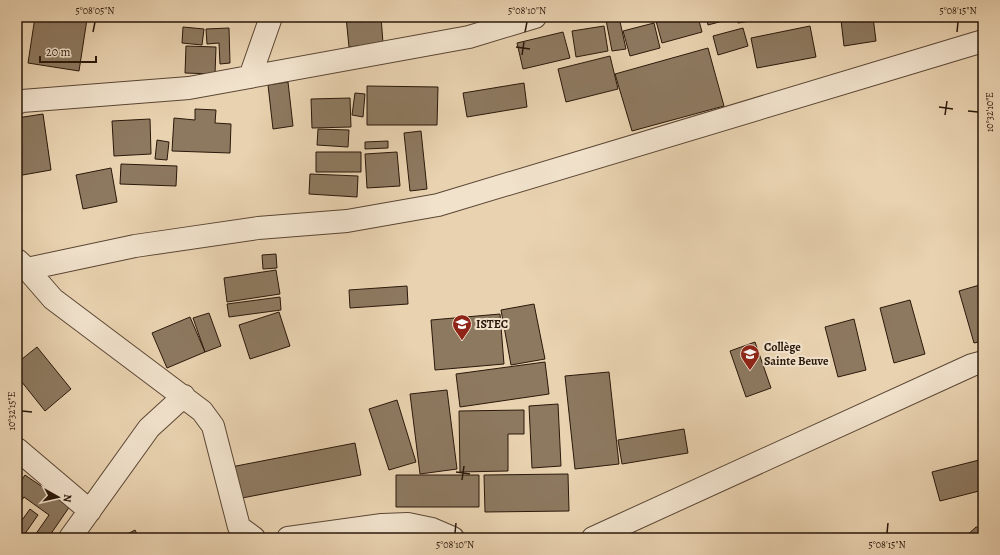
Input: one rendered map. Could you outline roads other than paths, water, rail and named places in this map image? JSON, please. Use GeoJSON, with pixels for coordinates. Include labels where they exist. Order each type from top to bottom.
{"type":"FeatureCollection","features":[{"type":"Feature","properties":{"kind":"street"},"geometry":{"type":"LineString","coordinates":[[250,77],[271,17]]}},
{"type":"Feature","properties":{"kind":"street"},"geometry":{"type":"LineString","coordinates":[[17,103],[22,101],[188,88],[469,37],[535,17]]}},
{"type":"Feature","properties":{"kind":"street"},"geometry":{"type":"LineString","coordinates":[[22,264],[258,228],[347,221],[438,205],[983,41]]}},
{"type":"Feature","properties":{"kind":"street"},"geometry":{"type":"LineString","coordinates":[[22,264],[53,299],[184,396],[202,412],[213,426],[239,527],[253,538]]}},
{"type":"Feature","properties":{"kind":"street"},"geometry":{"type":"LineString","coordinates":[[593,538],[972,365],[983,362]]}},
{"type":"Feature","properties":{"kind":"street"},"geometry":{"type":"LineString","coordinates":[[70,538],[149,428],[184,396]]}},
{"type":"Feature","properties":{"kind":"street"},"geometry":{"type":"LineString","coordinates":[[17,449],[90,511]]}},
{"type":"Feature","properties":{"kind":"street"},"geometry":{"type":"LineString","coordinates":[[288,538],[382,525],[408,524],[432,529],[453,538]]}},
{"type":"Feature","properties":{"kind":"place","name":"ISTEC"},"geometry":{"type":"Point","coordinates":[462,341]}},
{"type":"Feature","properties":{"kind":"place","name":"Collège Sainte Beuve"},"geometry":{"type":"Point","coordinates":[750,371]}}]}
